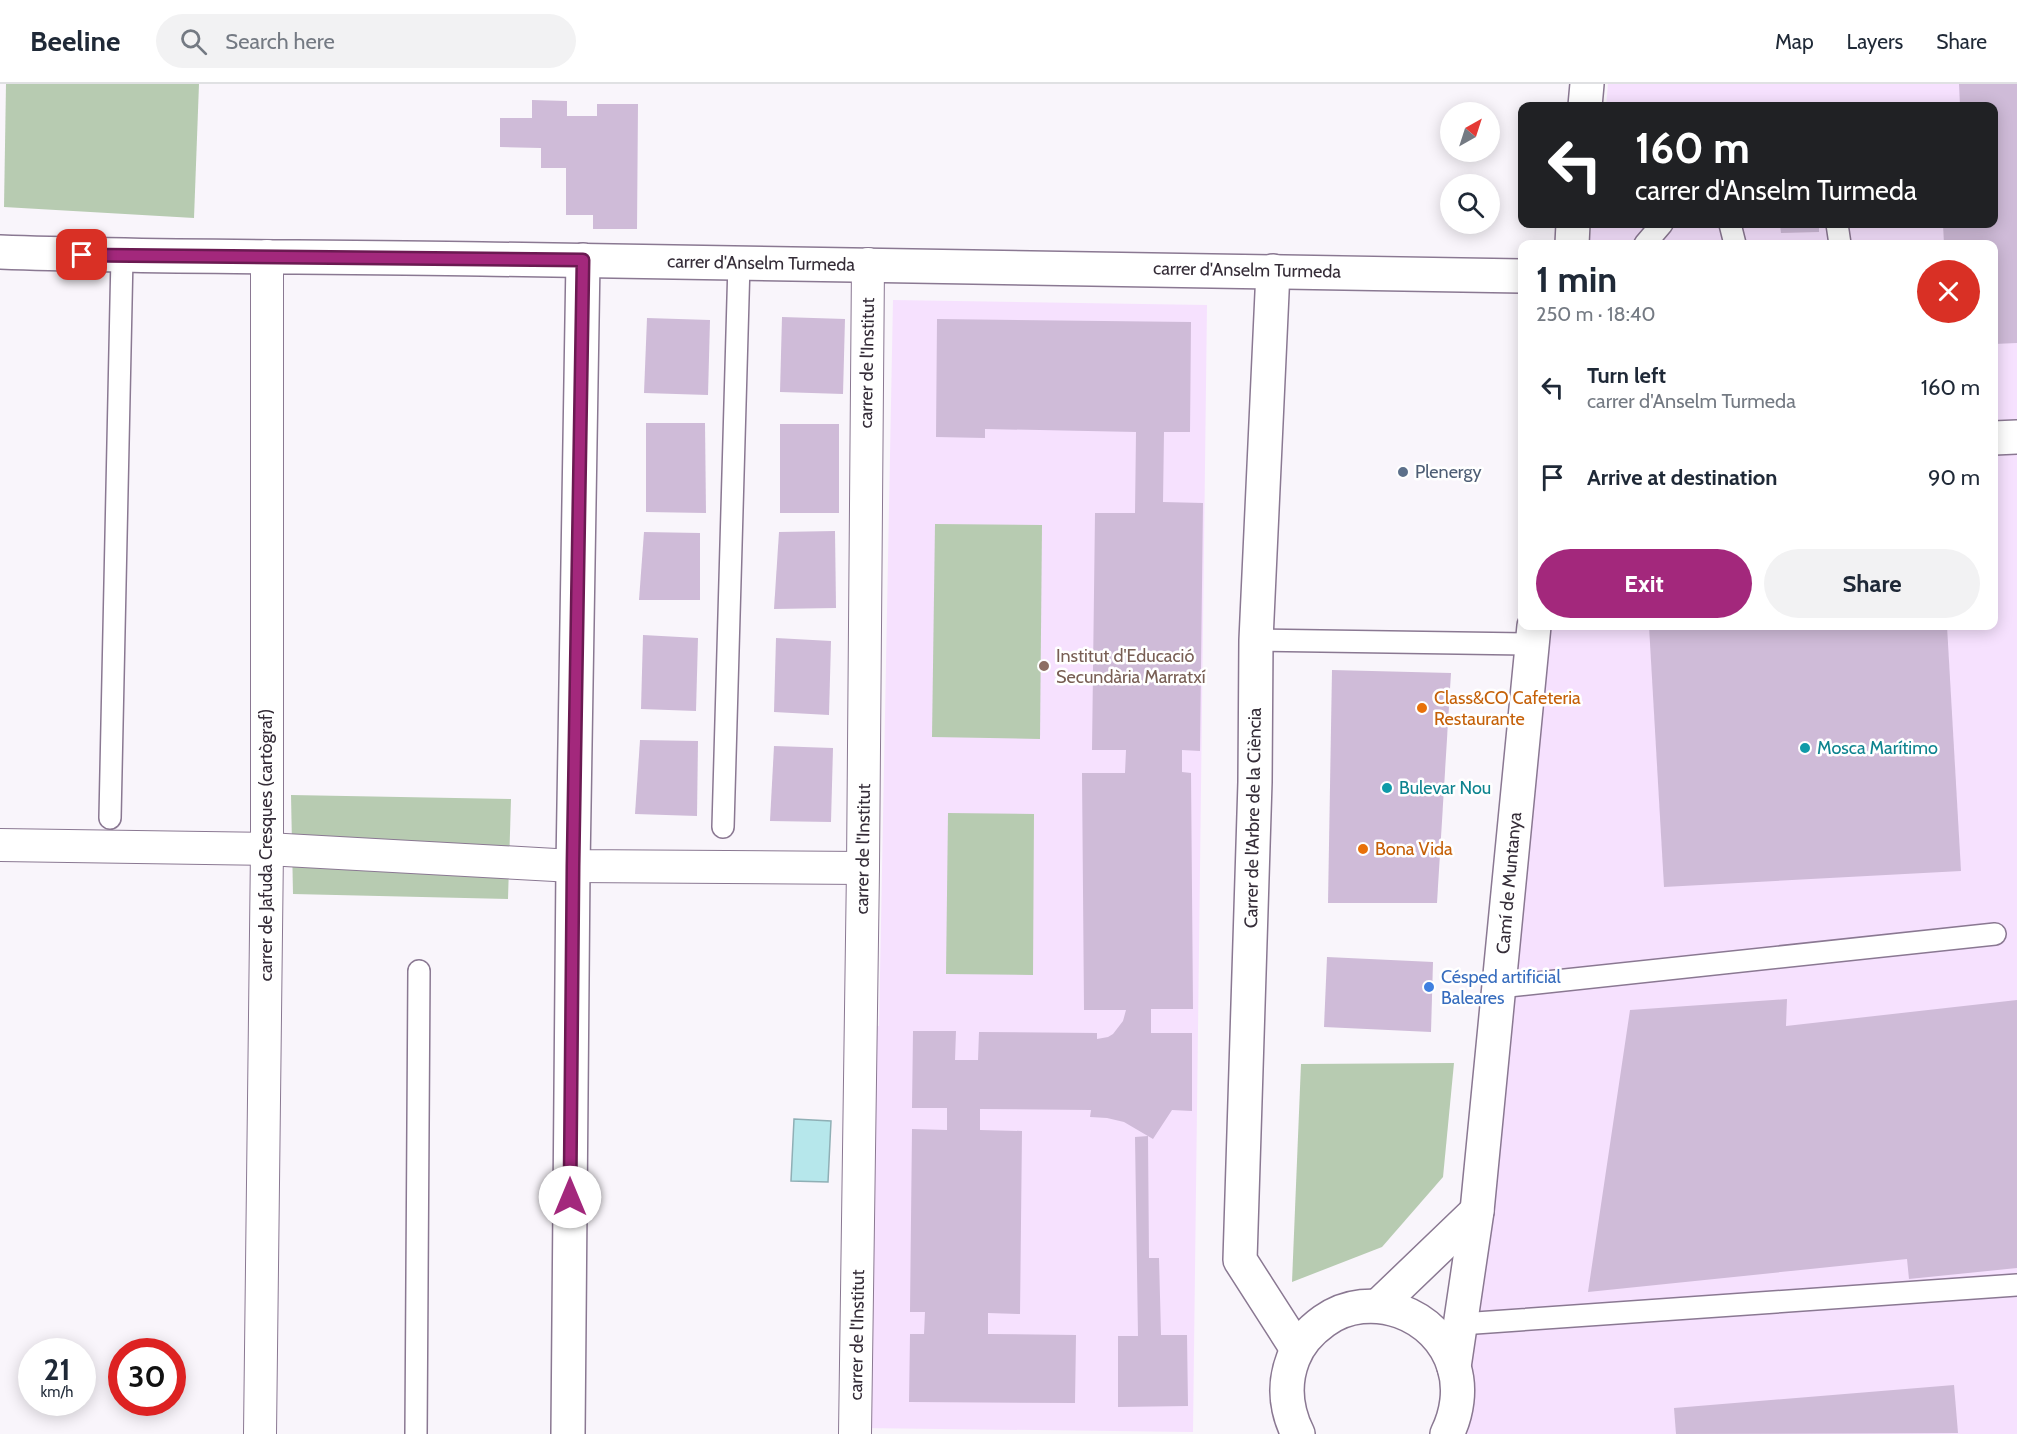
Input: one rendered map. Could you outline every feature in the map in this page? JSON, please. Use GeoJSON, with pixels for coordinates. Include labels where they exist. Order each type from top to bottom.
{"type":"FeatureCollection","features":[{"type":"Feature","properties":{"kind":"street"},"geometry":{"type":"LineString","coordinates":[[1585,102],[1587,84]]}},
{"type":"Feature","properties":{"kind":"street","name":"carrer d'Anselm Turmeda"},"geometry":{"type":"LineString","coordinates":[[0,252],[122,256],[868,264],[1518,276]]}},
{"type":"Feature","properties":{"kind":"street","name":"carrer de Jafuda Cresques (cartògraf)"},"geometry":{"type":"LineString","coordinates":[[260,1434],[267,849],[267,256]]}},
{"type":"Feature","properties":{"kind":"street"},"geometry":{"type":"LineString","coordinates":[[568,1434],[573,866],[583,260]]}},
{"type":"Feature","properties":{"kind":"street","name":"carrer de l'Institut"},"geometry":{"type":"LineString","coordinates":[[855,1434],[868,264]]}},
{"type":"Feature","properties":{"kind":"street","name":"Carrer de l'Arbre de la Ciència"},"geometry":{"type":"LineString","coordinates":[[1273,271],[1256,639],[1255,782],[1240,1260],[1297,1349]]}},
{"type":"Feature","properties":{"kind":"street"},"geometry":{"type":"LineString","coordinates":[[1998,438],[2017,437]]}},
{"type":"Feature","properties":{"kind":"street","name":"Camí de Muntanya"},"geometry":{"type":"LineString","coordinates":[[1454,1367],[1477,1211],[1533,635]]}},
{"type":"Feature","properties":{"kind":"street"},"geometry":{"type":"LineString","coordinates":[[0,845],[267,849],[573,866],[863,868]]}},
{"type":"Feature","properties":{"kind":"street"},"geometry":{"type":"LineString","coordinates":[[1378,1305],[1477,1211]]}},
{"type":"Feature","properties":{"kind":"street"},"geometry":{"type":"LineString","coordinates":[[1299,1434],[1291,1421],[1286,1396],[1288,1372],[1297,1349],[1311,1330],[1331,1316],[1354,1307],[1378,1305],[1405,1312],[1428,1327],[1446,1348],[1454,1367],[1458,1388],[1451,1432]]}},
{"type":"Feature","properties":{"kind":"lane"},"geometry":{"type":"LineString","coordinates":[[1648,240],[1659,228]]}},
{"type":"Feature","properties":{"kind":"lane"},"geometry":{"type":"LineString","coordinates":[[110,818],[122,256]]}},
{"type":"Feature","properties":{"kind":"lane"},"geometry":{"type":"LineString","coordinates":[[723,827],[739,263]]}},
{"type":"Feature","properties":{"kind":"lane"},"geometry":{"type":"LineString","coordinates":[[1256,639],[1533,635]]}},
{"type":"Feature","properties":{"kind":"lane"},"geometry":{"type":"LineString","coordinates":[[1499,987],[1995,934]]}},
{"type":"Feature","properties":{"kind":"lane"},"geometry":{"type":"LineString","coordinates":[[416,1434],[419,971]]}},
{"type":"Feature","properties":{"kind":"lane"},"geometry":{"type":"LineString","coordinates":[[1461,1324],[2017,1285]]}},
{"type":"Feature","properties":{"kind":"shaded area"},"geometry":{"type":"Polygon","coordinates":[[[1608,84],[2017,84],[2017,1434],[1461,1434],[1545,630],[1998,630],[1998,240],[1590,240],[1591,228],[1998,228],[1998,102],[1606,102],[1608,84]]]}},
{"type":"Feature","properties":{"kind":"shaded area","name":"Institut d'Educació Secundària Marratxí"},"geometry":{"type":"Polygon","coordinates":[[[893,300],[1207,305],[1193,1432],[861,1428],[868,1026],[879,1026],[893,300]]]}},
{"type":"Feature","properties":{"kind":"green space"},"geometry":{"type":"Polygon","coordinates":[[[6,84],[199,84],[194,218],[4,207],[6,84]]]}},
{"type":"Feature","properties":{"kind":"green space"},"geometry":{"type":"Polygon","coordinates":[[[935,524],[1042,525],[1040,739],[932,737],[935,524]]]}},
{"type":"Feature","properties":{"kind":"green space"},"geometry":{"type":"Polygon","coordinates":[[[291,795],[511,799],[508,899],[293,894],[291,795]]]}},
{"type":"Feature","properties":{"kind":"green space"},"geometry":{"type":"Polygon","coordinates":[[[948,813],[1034,814],[1033,975],[946,974],[948,813]]]}},
{"type":"Feature","properties":{"kind":"green space"},"geometry":{"type":"Polygon","coordinates":[[[1454,1063],[1443,1177],[1382,1247],[1292,1282],[1301,1064],[1454,1063]]]}},
{"type":"Feature","properties":{"kind":"water"},"geometry":{"type":"Polygon","coordinates":[[[794,1119],[831,1121],[828,1182],[791,1181],[794,1119]]]}},
{"type":"Feature","properties":{"kind":"building"},"geometry":{"type":"Polygon","coordinates":[[[1959,84],[2017,84],[2017,343],[1998,344],[1998,240],[1944,240],[1943,228],[1998,228],[1998,102],[1960,102],[1959,84]]]}},
{"type":"Feature","properties":{"kind":"building"},"geometry":{"type":"Polygon","coordinates":[[[532,100],[567,101],[567,116],[597,116],[597,104],[638,104],[637,229],[593,229],[593,215],[566,215],[566,168],[541,168],[541,148],[500,147],[500,118],[532,118],[532,100]]]}},
{"type":"Feature","properties":{"kind":"building"},"geometry":{"type":"Polygon","coordinates":[[[1780,228],[1819,228],[1819,232],[1781,233],[1780,228]]]}},
{"type":"Feature","properties":{"kind":"building"},"geometry":{"type":"Polygon","coordinates":[[[782,317],[845,319],[843,394],[780,392],[782,317]]]}},
{"type":"Feature","properties":{"kind":"building"},"geometry":{"type":"Polygon","coordinates":[[[647,318],[710,320],[708,395],[644,393],[647,318]]]}},
{"type":"Feature","properties":{"kind":"building"},"geometry":{"type":"Polygon","coordinates":[[[937,319],[1191,322],[1190,432],[1164,432],[1163,502],[1203,503],[1200,751],[1182,750],[1182,772],[1191,773],[1193,1009],[1151,1009],[1151,1033],[1192,1033],[1192,1111],[1172,1110],[1153,1139],[1124,1122],[1090,1117],[1091,1110],[980,1109],[980,1130],[1022,1131],[1020,1314],[988,1313],[988,1334],[1076,1335],[1075,1403],[909,1402],[910,1334],[924,1334],[925,1312],[910,1312],[912,1129],[947,1130],[947,1108],[912,1108],[913,1031],[956,1031],[955,1060],[978,1060],[979,1032],[1097,1033],[1097,1039],[1113,1034],[1123,1021],[1126,1010],[1084,1010],[1082,773],[1125,773],[1126,750],[1092,750],[1095,513],[1135,513],[1136,432],[985,429],[985,438],[936,437],[937,319]]]}},
{"type":"Feature","properties":{"kind":"building"},"geometry":{"type":"Polygon","coordinates":[[[646,423],[705,423],[706,513],[646,512],[646,423]]]}},
{"type":"Feature","properties":{"kind":"building"},"geometry":{"type":"Polygon","coordinates":[[[780,424],[839,424],[839,513],[780,513],[780,424]]]}},
{"type":"Feature","properties":{"kind":"building"},"geometry":{"type":"Polygon","coordinates":[[[835,531],[836,608],[774,609],[779,532],[835,531]]]}},
{"type":"Feature","properties":{"kind":"building"},"geometry":{"type":"Polygon","coordinates":[[[644,532],[700,533],[700,600],[639,600],[644,532]]]}},
{"type":"Feature","properties":{"kind":"building","name":"Mosca Marítimo"},"geometry":{"type":"Polygon","coordinates":[[[1649,630],[1947,630],[1961,871],[1664,887],[1649,630]]]}},
{"type":"Feature","properties":{"kind":"building"},"geometry":{"type":"Polygon","coordinates":[[[643,635],[698,638],[696,711],[641,709],[643,635]]]}},
{"type":"Feature","properties":{"kind":"building"},"geometry":{"type":"Polygon","coordinates":[[[776,638],[831,641],[829,715],[774,712],[776,638]]]}},
{"type":"Feature","properties":{"kind":"building","name":"Bulevar Nou"},"geometry":{"type":"Polygon","coordinates":[[[1332,670],[1451,673],[1437,903],[1328,903],[1332,670]]]}},
{"type":"Feature","properties":{"kind":"building"},"geometry":{"type":"Polygon","coordinates":[[[640,740],[698,741],[697,816],[635,814],[640,740]]]}},
{"type":"Feature","properties":{"kind":"building"},"geometry":{"type":"Polygon","coordinates":[[[774,746],[833,748],[831,822],[770,821],[774,746]]]}},
{"type":"Feature","properties":{"kind":"building"},"geometry":{"type":"Polygon","coordinates":[[[1327,957],[1433,962],[1431,1032],[1324,1027],[1327,957]]]}},
{"type":"Feature","properties":{"kind":"building"},"geometry":{"type":"Polygon","coordinates":[[[1787,999],[1786,1026],[2017,1000],[2017,1268],[1909,1279],[1907,1259],[1588,1292],[1630,1010],[1787,999]]]}},
{"type":"Feature","properties":{"kind":"building"},"geometry":{"type":"Polygon","coordinates":[[[1148,1136],[1149,1258],[1159,1258],[1161,1335],[1187,1335],[1188,1406],[1118,1407],[1118,1336],[1138,1336],[1135,1137],[1148,1136]]]}},
{"type":"Feature","properties":{"kind":"building"},"geometry":{"type":"Polygon","coordinates":[[[1954,1385],[1958,1433],[1676,1434],[1674,1408],[1954,1385]]]}},
{"type":"Feature","properties":{"kind":"place","name":"Plenergy"},"geometry":{"type":"Point","coordinates":[1403,472]}},
{"type":"Feature","properties":{"kind":"place","name":"Institut d'Educació Secundària Marratxí"},"geometry":{"type":"Point","coordinates":[1044,666]}},
{"type":"Feature","properties":{"kind":"place","name":"Class&CO Cafeteria Restaurante"},"geometry":{"type":"Point","coordinates":[1422,708]}},
{"type":"Feature","properties":{"kind":"place","name":"Mosca Marítimo"},"geometry":{"type":"Point","coordinates":[1805,748]}},
{"type":"Feature","properties":{"kind":"place","name":"Bulevar Nou"},"geometry":{"type":"Point","coordinates":[1387,788]}},
{"type":"Feature","properties":{"kind":"place","name":"Bona Vida"},"geometry":{"type":"Point","coordinates":[1363,849]}},
{"type":"Feature","properties":{"kind":"place","name":"Césped artificial Baleares"},"geometry":{"type":"Point","coordinates":[1429,987]}},
{"type":"Feature","properties":{"kind":"route"},"geometry":{"type":"LineString","coordinates":[[82,255],[583,260],[570,1197]]}}]}
